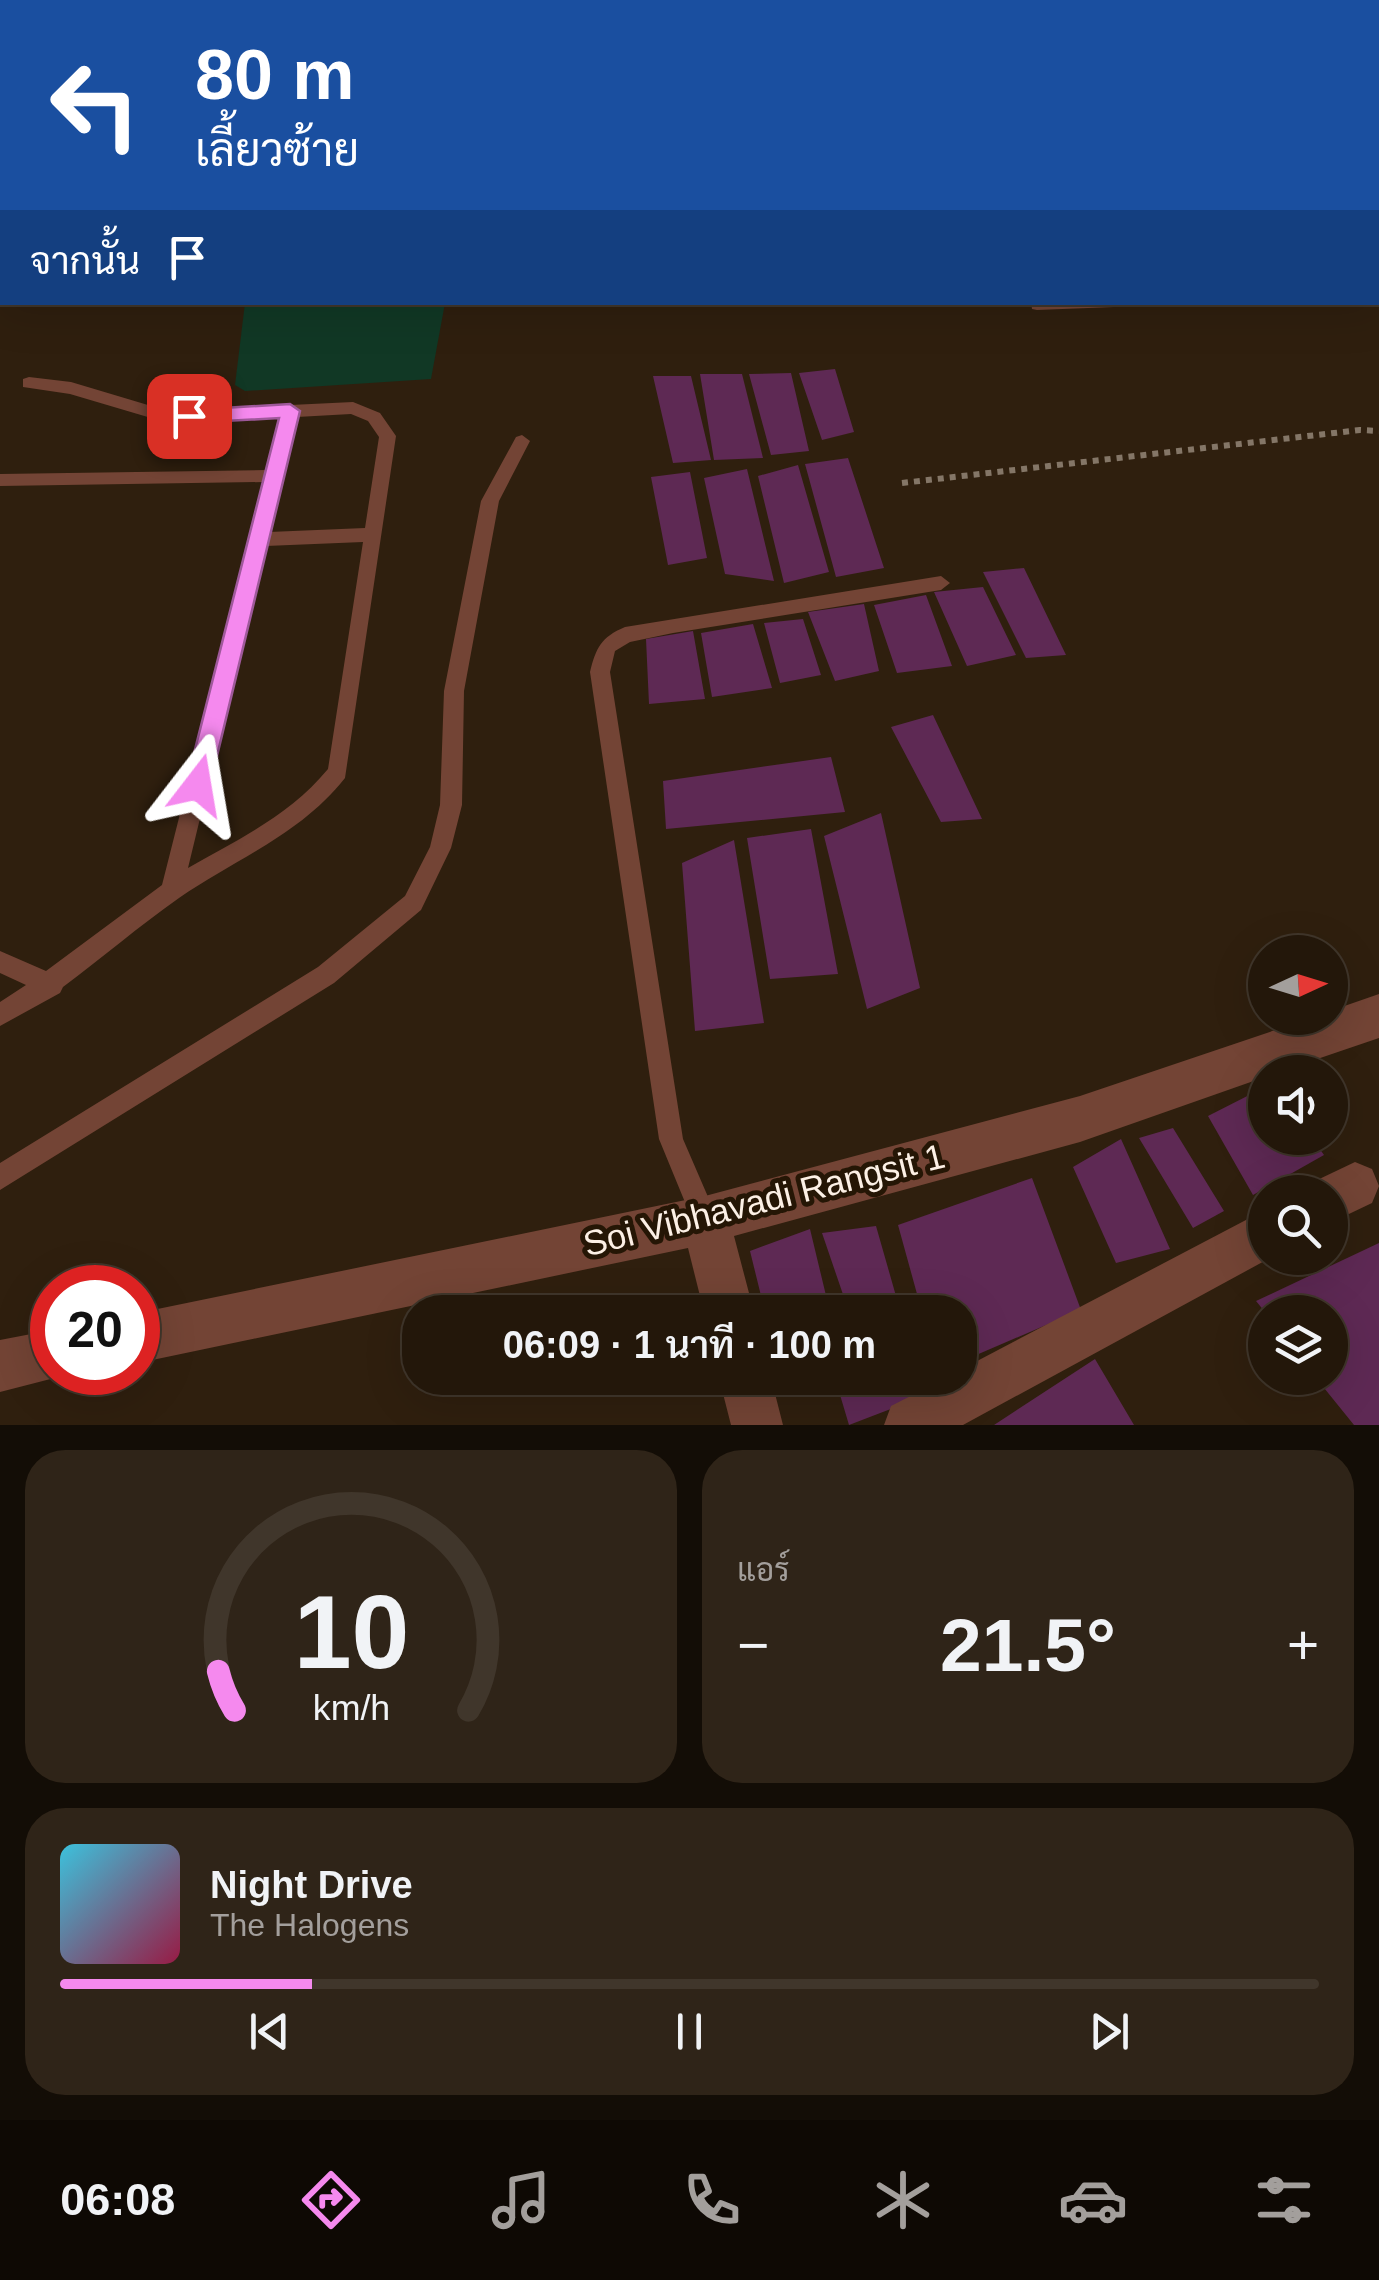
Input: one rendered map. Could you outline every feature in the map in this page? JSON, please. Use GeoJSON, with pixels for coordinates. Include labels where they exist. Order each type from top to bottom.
{"type":"FeatureCollection","features":[{"type":"Feature","properties":{"kind":"street","name":"Soi Vibhavadi Rangsit 1"},"geometry":{"type":"LineString","coordinates":[[160,1333],[706,1220],[1080,1118],[1379,1016]]}},
{"type":"Feature","properties":{"kind":"street"},"geometry":{"type":"LineString","coordinates":[[706,1220],[725,1295]]}},
{"type":"Feature","properties":{"kind":"street"},"geometry":{"type":"LineString","coordinates":[[910,1425],[1248,1243]]}},
{"type":"Feature","properties":{"kind":"street"},"geometry":{"type":"LineString","coordinates":[[0,1366],[30,1360]]}},
{"type":"Feature","properties":{"kind":"street"},"geometry":{"type":"LineString","coordinates":[[749,1395],[757,1425]]}},
{"type":"Feature","properties":{"kind":"lane"},"geometry":{"type":"LineString","coordinates":[[0,1015],[52,984],[172,890],[282,828],[321,797],[338,772],[388,436],[374,418],[353,408],[168,417],[71,388],[29,383]]}},
{"type":"Feature","properties":{"kind":"lane"},"geometry":{"type":"LineString","coordinates":[[172,890],[290,411]]}},
{"type":"Feature","properties":{"kind":"lane"},"geometry":{"type":"LineString","coordinates":[[0,1177],[326,975],[413,903],[440,848],[451,806],[454,691],[490,501],[522,441]]}},
{"type":"Feature","properties":{"kind":"lane"},"geometry":{"type":"LineString","coordinates":[[0,480],[274,476]]}},
{"type":"Feature","properties":{"kind":"lane"},"geometry":{"type":"LineString","coordinates":[[259,539],[371,535]]}},
{"type":"Feature","properties":{"kind":"lane"},"geometry":{"type":"LineString","coordinates":[[706,1220],[671,1139],[600,672],[606,646],[625,635],[673,625],[941,583]]}},
{"type":"Feature","properties":{"kind":"lane"},"geometry":{"type":"LineString","coordinates":[[0,962],[52,984]]}},
{"type":"Feature","properties":{"kind":"path"},"geometry":{"type":"LineString","coordinates":[[902,484],[1360,430],[1379,431]]}},
{"type":"Feature","properties":{"kind":"green space"},"geometry":{"type":"Polygon","coordinates":[[[245,305],[445,305],[431,379],[245,391],[235,385],[245,305]]]}},
{"type":"Feature","properties":{"kind":"building"},"geometry":{"type":"Polygon","coordinates":[[[835,369],[854,432],[822,440],[799,373],[835,369]]]}},
{"type":"Feature","properties":{"kind":"building"},"geometry":{"type":"Polygon","coordinates":[[[791,373],[809,451],[771,455],[749,374],[791,373]]]}},
{"type":"Feature","properties":{"kind":"building"},"geometry":{"type":"Polygon","coordinates":[[[700,374],[742,374],[763,458],[714,460],[700,374]]]}},
{"type":"Feature","properties":{"kind":"building"},"geometry":{"type":"Polygon","coordinates":[[[653,376],[691,376],[711,460],[673,463],[653,376]]]}},
{"type":"Feature","properties":{"kind":"building"},"geometry":{"type":"Polygon","coordinates":[[[848,458],[884,568],[836,577],[805,464],[848,458]]]}},
{"type":"Feature","properties":{"kind":"building"},"geometry":{"type":"Polygon","coordinates":[[[798,465],[829,572],[784,583],[758,476],[798,465]]]}},
{"type":"Feature","properties":{"kind":"building"},"geometry":{"type":"Polygon","coordinates":[[[747,469],[774,581],[725,574],[704,478],[747,469]]]}},
{"type":"Feature","properties":{"kind":"building"},"geometry":{"type":"Polygon","coordinates":[[[690,472],[707,558],[668,565],[651,477],[690,472]]]}},
{"type":"Feature","properties":{"kind":"building"},"geometry":{"type":"Polygon","coordinates":[[[1024,568],[1066,655],[1026,658],[983,572],[1024,568]]]}},
{"type":"Feature","properties":{"kind":"building"},"geometry":{"type":"Polygon","coordinates":[[[983,587],[1016,655],[967,666],[934,592],[983,587]]]}},
{"type":"Feature","properties":{"kind":"building"},"geometry":{"type":"Polygon","coordinates":[[[926,595],[952,666],[897,673],[874,605],[926,595]]]}},
{"type":"Feature","properties":{"kind":"building"},"geometry":{"type":"Polygon","coordinates":[[[864,604],[879,671],[835,681],[808,612],[864,604]]]}},
{"type":"Feature","properties":{"kind":"building"},"geometry":{"type":"Polygon","coordinates":[[[803,619],[821,675],[780,683],[764,623],[803,619]]]}},
{"type":"Feature","properties":{"kind":"building"},"geometry":{"type":"Polygon","coordinates":[[[753,624],[772,688],[712,697],[701,633],[753,624]]]}},
{"type":"Feature","properties":{"kind":"building"},"geometry":{"type":"Polygon","coordinates":[[[693,631],[705,699],[649,704],[646,639],[693,631]]]}},
{"type":"Feature","properties":{"kind":"building"},"geometry":{"type":"Polygon","coordinates":[[[933,715],[982,819],[941,822],[891,727],[933,715]]]}},
{"type":"Feature","properties":{"kind":"building"},"geometry":{"type":"Polygon","coordinates":[[[831,757],[845,812],[666,829],[663,781],[831,757]]]}},
{"type":"Feature","properties":{"kind":"building"},"geometry":{"type":"Polygon","coordinates":[[[881,813],[920,988],[867,1009],[824,836],[881,813]]]}},
{"type":"Feature","properties":{"kind":"building"},"geometry":{"type":"Polygon","coordinates":[[[811,829],[838,974],[770,979],[747,838],[811,829]]]}},
{"type":"Feature","properties":{"kind":"building"},"geometry":{"type":"Polygon","coordinates":[[[734,840],[764,1023],[695,1031],[682,863],[734,840]]]}},
{"type":"Feature","properties":{"kind":"building"},"geometry":{"type":"Polygon","coordinates":[[[1248,1096],[1248,1155],[1324,1155],[1288,1175],[1248,1175],[1248,1186],[1208,1116],[1248,1096]]]}},
{"type":"Feature","properties":{"kind":"building"},"geometry":{"type":"Polygon","coordinates":[[[1173,1128],[1224,1211],[1193,1228],[1139,1138],[1173,1128]]]}},
{"type":"Feature","properties":{"kind":"building"},"geometry":{"type":"Polygon","coordinates":[[[1121,1139],[1170,1249],[1116,1263],[1073,1167],[1121,1139]]]}},
{"type":"Feature","properties":{"kind":"building"},"geometry":{"type":"Polygon","coordinates":[[[1032,1178],[1081,1310],[977,1355],[977,1295],[917,1295],[898,1225],[1032,1178]]]}},
{"type":"Feature","properties":{"kind":"building"},"geometry":{"type":"Polygon","coordinates":[[[876,1226],[896,1295],[843,1295],[822,1233],[876,1226]]]}},
{"type":"Feature","properties":{"kind":"building"},"geometry":{"type":"Polygon","coordinates":[[[810,1229],[826,1295],[761,1295],[750,1251],[810,1229]]]}},
{"type":"Feature","properties":{"kind":"building"},"geometry":{"type":"Polygon","coordinates":[[[1379,1243],[1379,1425],[1354,1425],[1330,1395],[1348,1395],[1348,1295],[1269,1295],[1311,1275],[1348,1275],[1348,1258],[1379,1243]]]}},
{"type":"Feature","properties":{"kind":"building"},"geometry":{"type":"Polygon","coordinates":[[[1095,1359],[1134,1425],[994,1425],[1095,1359]]]}},
{"type":"Feature","properties":{"kind":"building"},"geometry":{"type":"Polygon","coordinates":[[[840,1395],[927,1395],[849,1425],[840,1395]]]}},
{"type":"Feature","properties":{"kind":"route"},"geometry":{"type":"LineString","coordinates":[[189,416],[290,411],[198,785]]}}]}
